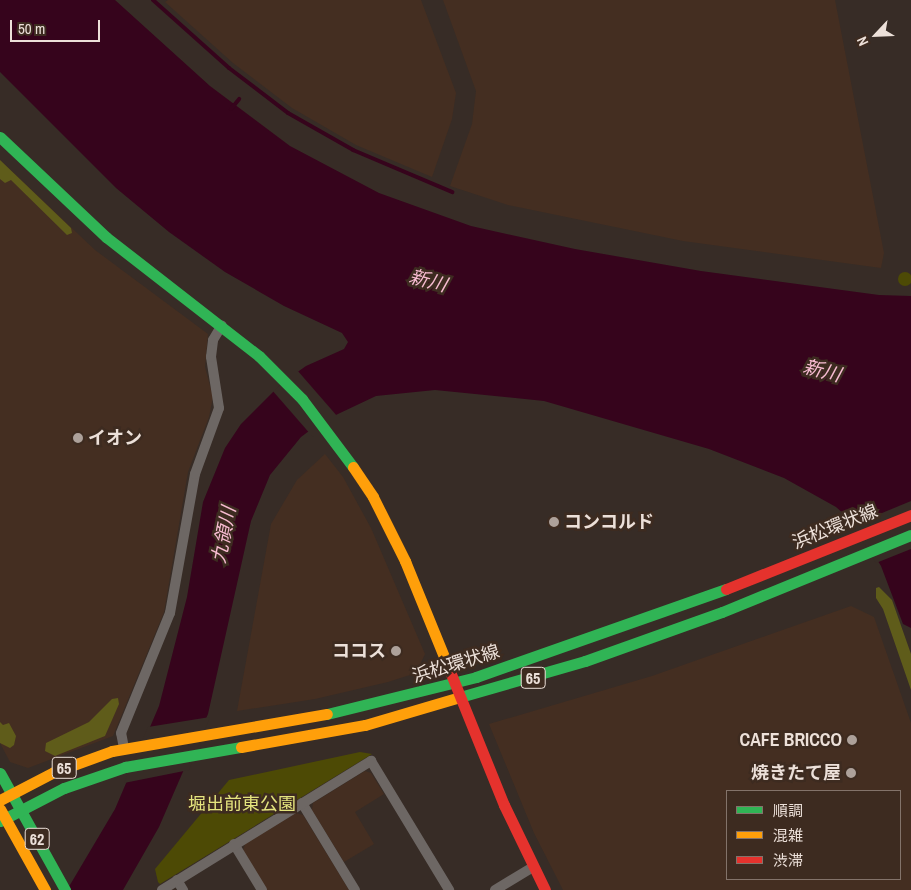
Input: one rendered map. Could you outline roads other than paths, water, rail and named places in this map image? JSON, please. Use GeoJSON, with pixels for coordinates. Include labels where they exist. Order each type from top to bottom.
{"type":"FeatureCollection","features":[{"type":"Feature","properties":{"kind":"main road"},"geometry":{"type":"LineString","coordinates":[[0,137],[106,237],[222,325],[277,372],[326,428],[362,479],[392,532],[533,867],[545,890]]}},
{"type":"Feature","properties":{"kind":"main road","name":"浜松環状線"},"geometry":{"type":"LineString","coordinates":[[0,800],[74,764],[128,747],[352,710],[455,683],[660,615],[911,515]]}},
{"type":"Feature","properties":{"kind":"main road","name":"浜松環状線"},"geometry":{"type":"LineString","coordinates":[[2,816],[20,810],[64,788],[125,767],[314,735],[462,699],[645,641],[911,535]]}},
{"type":"Feature","properties":{"kind":"main road","name":"62"},"geometry":{"type":"LineString","coordinates":[[0,773],[63,887]]}},
{"type":"Feature","properties":{"kind":"main road","name":"62"},"geometry":{"type":"LineString","coordinates":[[2,816],[45,890]]}},
{"type":"Feature","properties":{"kind":"street"},"geometry":{"type":"LineString","coordinates":[[128,747],[121,733],[170,613],[194,474],[219,408],[211,357],[213,340],[222,325]]}},
{"type":"Feature","properties":{"kind":"street"},"geometry":{"type":"LineString","coordinates":[[162,890],[370,762],[449,890]]}},
{"type":"Feature","properties":{"kind":"street"},"geometry":{"type":"LineString","coordinates":[[302,803],[354,890]]}},
{"type":"Feature","properties":{"kind":"street"},"geometry":{"type":"LineString","coordinates":[[234,844],[262,890]]}},
{"type":"Feature","properties":{"kind":"street"},"geometry":{"type":"LineString","coordinates":[[495,890],[533,867]]}},
{"type":"Feature","properties":{"kind":"street"},"geometry":{"type":"LineString","coordinates":[[177,880],[183,890]]}},
{"type":"Feature","properties":{"kind":"water"},"geometry":{"type":"Polygon","coordinates":[[[0,0],[115,0],[210,86],[290,146],[379,193],[471,226],[575,249],[701,271],[879,295],[911,296],[911,628],[903,624],[881,566],[855,524],[836,507],[784,478],[709,449],[544,401],[435,390],[376,396],[321,422],[301,437],[270,475],[251,521],[208,714],[159,827],[123,890],[67,890],[115,809],[159,706],[187,597],[203,502],[225,448],[241,424],[282,383],[306,366],[344,349],[348,342],[342,333],[284,306],[225,272],[169,232],[116,188],[0,72],[0,0]]]}},
{"type":"Feature","properties":{"kind":"waterway"},"geometry":{"type":"LineString","coordinates":[[153,0],[229,68],[288,113],[353,150],[452,192]]}},
{"type":"Feature","properties":{"kind":"waterway"},"geometry":{"type":"LineString","coordinates":[[231,109],[239,99]]}},
{"type":"Feature","properties":{"kind":"place","name":"イオン"},"geometry":{"type":"Point","coordinates":[78,438]}},
{"type":"Feature","properties":{"kind":"place","name":"コンコルド"},"geometry":{"type":"Point","coordinates":[554,522]}},
{"type":"Feature","properties":{"kind":"place","name":"ココス"},"geometry":{"type":"Point","coordinates":[396,651]}},
{"type":"Feature","properties":{"kind":"place","name":"CAFE BRICCO"},"geometry":{"type":"Point","coordinates":[852,740]}},
{"type":"Feature","properties":{"kind":"place","name":"焼きたて屋"},"geometry":{"type":"Point","coordinates":[851,773]}},
{"type":"Feature","properties":{"kind":"water label","name":"新川"},"geometry":{"type":"Point","coordinates":[428,281]}},
{"type":"Feature","properties":{"kind":"water label","name":"新川"},"geometry":{"type":"Point","coordinates":[822,371]}},
{"type":"Feature","properties":{"kind":"water label","name":"九領川"},"geometry":{"type":"Point","coordinates":[224,535]}},
{"type":"Feature","properties":{"kind":"park label","name":"堀出前東公園"},"geometry":{"type":"Point","coordinates":[242,804]}}]}
